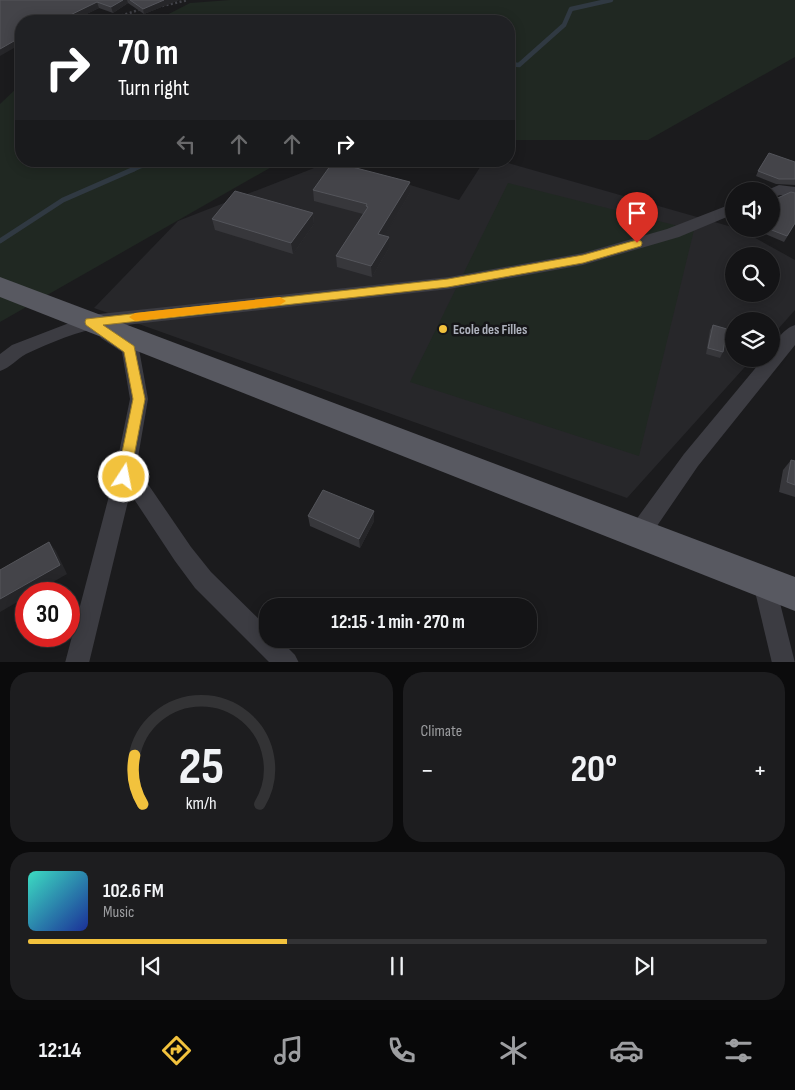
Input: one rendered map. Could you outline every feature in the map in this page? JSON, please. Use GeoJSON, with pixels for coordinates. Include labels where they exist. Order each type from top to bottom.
{"type":"FeatureCollection","features":[{"type":"Feature","properties":{"kind":"main road"},"geometry":{"type":"LineString","coordinates":[[0,287],[638,535],[795,594]]}},
{"type":"Feature","properties":{"kind":"street"},"geometry":{"type":"LineString","coordinates":[[780,190],[795,192]]}},
{"type":"Feature","properties":{"kind":"street"},"geometry":{"type":"LineString","coordinates":[[0,364],[18,350],[90,322],[448,283],[583,259],[673,233],[725,212]]}},
{"type":"Feature","properties":{"kind":"street"},"geometry":{"type":"LineString","coordinates":[[77,662],[127,462],[139,399],[130,349],[90,322]]}},
{"type":"Feature","properties":{"kind":"street"},"geometry":{"type":"LineString","coordinates":[[638,535],[690,460],[795,332]]}},
{"type":"Feature","properties":{"kind":"street"},"geometry":{"type":"LineString","coordinates":[[127,462],[132,478],[183,554],[203,580],[287,662]]}},
{"type":"Feature","properties":{"kind":"street"},"geometry":{"type":"LineString","coordinates":[[764,583],[784,662]]}},
{"type":"Feature","properties":{"kind":"path"},"geometry":{"type":"LineString","coordinates":[[159,6],[188,0]]}},
{"type":"Feature","properties":{"kind":"path"},"geometry":{"type":"LineString","coordinates":[[124,15],[150,7]]}},
{"type":"Feature","properties":{"kind":"shaded area"},"geometry":{"type":"Polygon","coordinates":[[[230,0],[795,0],[795,57],[648,140],[515,140],[515,15],[167,15],[190,3],[230,0]]]}},
{"type":"Feature","properties":{"kind":"shaded area"},"geometry":{"type":"Polygon","coordinates":[[[15,90],[15,167],[271,167],[0,322],[0,104],[15,90]]]}},
{"type":"Feature","properties":{"kind":"shaded area","name":"Ecole des Filles"},"geometry":{"type":"Polygon","coordinates":[[[515,165],[725,225],[725,237],[753,237],[772,247],[725,247],[725,302],[780,302],[780,252],[795,260],[795,310],[780,327],[780,312],[725,312],[725,367],[745,367],[627,498],[94,308],[178,221],[317,167],[352,167],[459,200],[480,167],[515,167],[515,165]]]}},
{"type":"Feature","properties":{"kind":"shaded area"},"geometry":{"type":"Polygon","coordinates":[[[508,183],[694,230],[639,456],[410,382],[508,183]]]}},
{"type":"Feature","properties":{"kind":"building"},"geometry":{"type":"Polygon","coordinates":[[[0,0],[123,0],[111,7],[97,2],[70,15],[15,15],[15,40],[0,49],[0,0]]]}},
{"type":"Feature","properties":{"kind":"building"},"geometry":{"type":"Polygon","coordinates":[[[130,0],[164,0],[143,9],[130,0]]]}},
{"type":"Feature","properties":{"kind":"building"},"geometry":{"type":"Polygon","coordinates":[[[769,153],[795,162],[795,179],[779,179],[758,171],[769,153]]]}},
{"type":"Feature","properties":{"kind":"building"},"geometry":{"type":"Polygon","coordinates":[[[329,167],[352,167],[410,182],[378,234],[389,237],[371,266],[336,256],[368,207],[366,206],[367,204],[313,190],[329,167]]]}},
{"type":"Feature","properties":{"kind":"building"},"geometry":{"type":"Polygon","coordinates":[[[235,191],[313,213],[291,243],[212,219],[235,191]]]}},
{"type":"Feature","properties":{"kind":"building"},"geometry":{"type":"Polygon","coordinates":[[[791,192],[795,193],[795,223],[787,236],[780,233],[780,197],[791,192]]]}},
{"type":"Feature","properties":{"kind":"building"},"geometry":{"type":"Polygon","coordinates":[[[713,325],[725,328],[723,352],[708,348],[713,325]]]}},
{"type":"Feature","properties":{"kind":"building"},"geometry":{"type":"Polygon","coordinates":[[[791,460],[795,461],[795,485],[787,482],[791,460]]]}},
{"type":"Feature","properties":{"kind":"building"},"geometry":{"type":"Polygon","coordinates":[[[323,490],[374,511],[359,539],[308,516],[323,490]]]}},
{"type":"Feature","properties":{"kind":"building"},"geometry":{"type":"Polygon","coordinates":[[[49,542],[60,565],[30,582],[15,582],[15,590],[0,599],[0,570],[49,542]]]}},
{"type":"Feature","properties":{"kind":"waterway"},"geometry":{"type":"LineString","coordinates":[[515,65],[519,65],[564,25],[571,9],[611,0]]}},
{"type":"Feature","properties":{"kind":"waterway"},"geometry":{"type":"LineString","coordinates":[[132,170],[139,167]]}},
{"type":"Feature","properties":{"kind":"waterway"},"geometry":{"type":"LineString","coordinates":[[0,241],[63,200],[134,169]]}},
{"type":"Feature","properties":{"kind":"slow traffic"},"geometry":{"type":"LineString","coordinates":[[135,317],[280,301]]}},
{"type":"Feature","properties":{"kind":"place","name":"Ecole des Filles"},"geometry":{"type":"Point","coordinates":[443,329]}},
{"type":"Feature","properties":{"kind":"route"},"geometry":{"type":"LineString","coordinates":[[124,477],[139,399],[130,349],[90,322],[448,283],[583,259],[637,243]]}}]}
